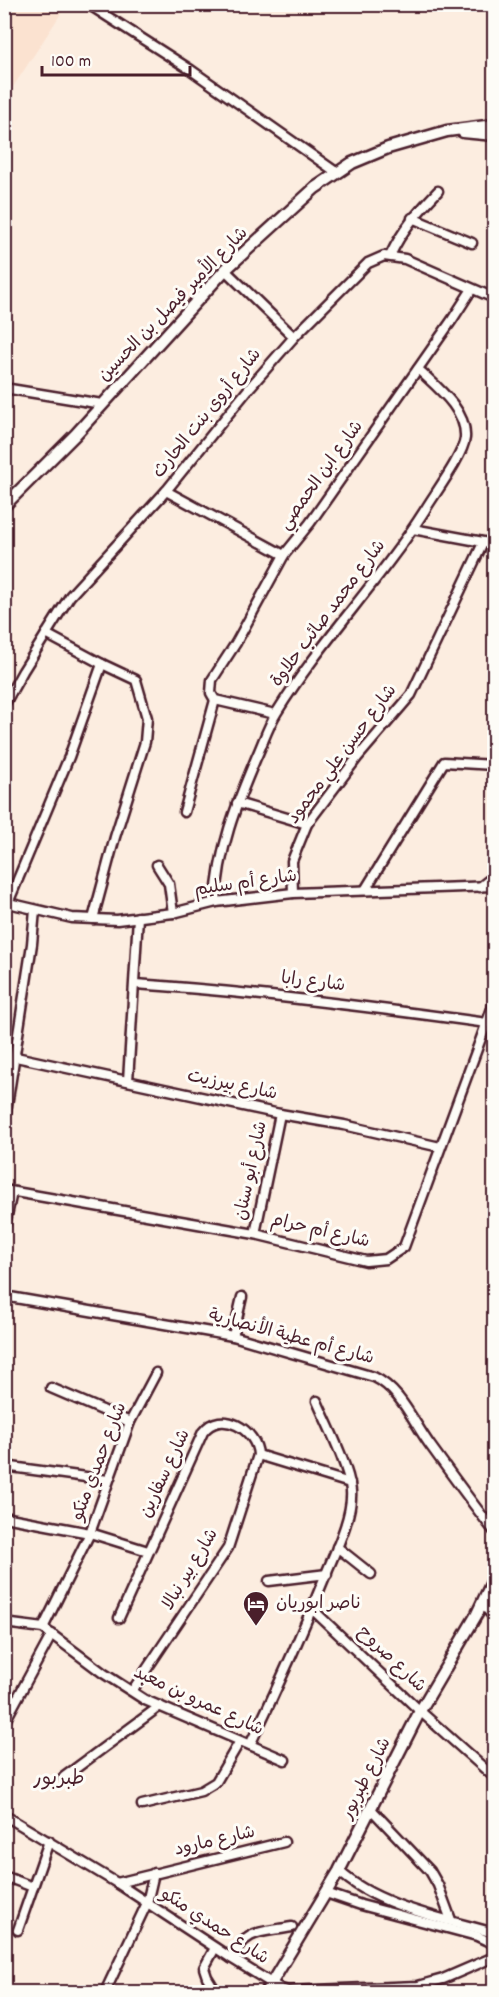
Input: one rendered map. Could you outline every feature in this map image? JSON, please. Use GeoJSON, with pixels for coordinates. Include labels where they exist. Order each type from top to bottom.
{"type":"FeatureCollection","features":[{"type":"Feature","properties":{"kind":"street"},"geometry":{"type":"LineString","coordinates":[[88,4],[191,70],[336,172]]}},
{"type":"Feature","properties":{"kind":"street","name":"شارع الأمير فيصل بن الحسين"},"geometry":{"type":"LineString","coordinates":[[4,506],[68,441],[225,270],[315,188],[336,172],[388,148],[454,130],[495,125]]}},
{"type":"Feature","properties":{"kind":"street","name":"شارع الأمير فيصل بن الحسين"},"geometry":{"type":"LineString","coordinates":[[454,130],[495,135]]}},
{"type":"Feature","properties":{"kind":"street"},"geometry":{"type":"LineString","coordinates":[[438,191],[412,218],[398,238],[390,256],[405,259],[495,298]]}},
{"type":"Feature","properties":{"kind":"street"},"geometry":{"type":"LineString","coordinates":[[412,218],[472,243]]}},
{"type":"Feature","properties":{"kind":"street","name":"شارع أروى بنت الحارث"},"geometry":{"type":"LineString","coordinates":[[4,705],[70,596],[166,491],[294,337],[368,263],[380,257],[390,256]]}},
{"type":"Feature","properties":{"kind":"street"},"geometry":{"type":"LineString","coordinates":[[225,270],[294,337]]}},
{"type":"Feature","properties":{"kind":"street","name":"شارع ابن الحمصي"},"geometry":{"type":"LineString","coordinates":[[215,700],[210,688],[213,680],[284,555],[310,523],[472,289]]}},
{"type":"Feature","properties":{"kind":"street","name":"شارع محمد صائب حلاوة"},"geometry":{"type":"LineString","coordinates":[[216,902],[221,857],[237,803],[275,714],[413,529],[460,454],[465,441],[464,423],[461,417],[444,395],[418,369]]}},
{"type":"Feature","properties":{"kind":"street"},"geometry":{"type":"LineString","coordinates":[[4,388],[102,404]]}},
{"type":"Feature","properties":{"kind":"street"},"geometry":{"type":"LineString","coordinates":[[166,491],[284,555]]}},
{"type":"Feature","properties":{"kind":"street"},"geometry":{"type":"LineString","coordinates":[[413,529],[495,544]]}},
{"type":"Feature","properties":{"kind":"street","name":"شارع حسن علي محمود"},"geometry":{"type":"LineString","coordinates":[[293,893],[292,861],[307,824],[357,758],[411,695],[483,543]]}},
{"type":"Feature","properties":{"kind":"street"},"geometry":{"type":"LineString","coordinates":[[46,634],[102,664],[131,676],[139,685],[147,718],[146,732],[93,919]]}},
{"type":"Feature","properties":{"kind":"street"},"geometry":{"type":"LineString","coordinates":[[6,902],[69,757],[102,664]]}},
{"type":"Feature","properties":{"kind":"street"},"geometry":{"type":"LineString","coordinates":[[184,812],[215,700],[275,714]]}},
{"type":"Feature","properties":{"kind":"street"},"geometry":{"type":"LineString","coordinates":[[365,890],[444,762],[495,765]]}},
{"type":"Feature","properties":{"kind":"street"},"geometry":{"type":"LineString","coordinates":[[237,803],[307,824]]}},
{"type":"Feature","properties":{"kind":"street"},"geometry":{"type":"LineString","coordinates":[[158,865],[169,884],[173,913]]}},
{"type":"Feature","properties":{"kind":"street"},"geometry":{"type":"LineString","coordinates":[[480,887],[495,876]]}},
{"type":"Feature","properties":{"kind":"street","name":"شارع أم سليم"},"geometry":{"type":"LineString","coordinates":[[6,902],[72,918],[117,920],[173,913],[216,902],[293,893],[495,886]]}},
{"type":"Feature","properties":{"kind":"street"},"geometry":{"type":"LineString","coordinates":[[4,1125],[32,944],[34,910]]}},
{"type":"Feature","properties":{"kind":"street"},"geometry":{"type":"LineString","coordinates":[[128,1081],[138,917]]}},
{"type":"Feature","properties":{"kind":"street","name":"شارع رابا"},"geometry":{"type":"LineString","coordinates":[[135,984],[226,990],[487,1023]]}},
{"type":"Feature","properties":{"kind":"street","name":"شارع أم حرام"},"geometry":{"type":"LineString","coordinates":[[8,1191],[255,1234],[366,1261],[375,1262],[393,1256],[404,1247],[495,1003]]}},
{"type":"Feature","properties":{"kind":"street","name":"شارع بيرزيت"},"geometry":{"type":"LineString","coordinates":[[16,1057],[440,1147]]}},
{"type":"Feature","properties":{"kind":"street","name":"شارع أبو سنان"},"geometry":{"type":"LineString","coordinates":[[255,1234],[280,1114]]}},
{"type":"Feature","properties":{"kind":"street"},"geometry":{"type":"LineString","coordinates":[[4,1230],[8,1191]]}},
{"type":"Feature","properties":{"kind":"street","name":"شارع أم عطية الأنصارية"},"geometry":{"type":"LineString","coordinates":[[4,1296],[233,1336],[364,1372],[384,1382],[397,1395],[428,1443],[495,1531]]}},
{"type":"Feature","properties":{"kind":"street"},"geometry":{"type":"LineString","coordinates":[[233,1336],[242,1297]]}},
{"type":"Feature","properties":{"kind":"street","name":"شارع حمدي منكو"},"geometry":{"type":"LineString","coordinates":[[43,1628],[90,1533],[130,1422],[156,1373]]}},
{"type":"Feature","properties":{"kind":"street"},"geometry":{"type":"LineString","coordinates":[[51,1388],[130,1422]]}},
{"type":"Feature","properties":{"kind":"street"},"geometry":{"type":"LineString","coordinates":[[250,1745],[327,1574],[349,1509],[350,1483],[317,1401]]}},
{"type":"Feature","properties":{"kind":"street","name":"شارع سفارين"},"geometry":{"type":"LineString","coordinates":[[119,1618],[200,1437],[208,1426],[222,1422],[240,1427],[255,1440],[258,1455]]}},
{"type":"Feature","properties":{"kind":"street"},"geometry":{"type":"LineString","coordinates":[[258,1455],[350,1483]]}},
{"type":"Feature","properties":{"kind":"street","name":"شارع بير نبالا"},"geometry":{"type":"LineString","coordinates":[[132,1691],[228,1548],[258,1455]]}},
{"type":"Feature","properties":{"kind":"street"},"geometry":{"type":"LineString","coordinates":[[4,1466],[108,1480]]}},
{"type":"Feature","properties":{"kind":"street"},"geometry":{"type":"LineString","coordinates":[[4,1517],[90,1533],[148,1551]]}},
{"type":"Feature","properties":{"kind":"street"},"geometry":{"type":"LineString","coordinates":[[337,1547],[371,1574]]}},
{"type":"Feature","properties":{"kind":"street"},"geometry":{"type":"LineString","coordinates":[[268,1581],[327,1574]]}},
{"type":"Feature","properties":{"kind":"street","name":"شارع طبربور"},"geometry":{"type":"LineString","coordinates":[[269,1988],[339,1871],[420,1711],[495,1578]]}},
{"type":"Feature","properties":{"kind":"street"},"geometry":{"type":"LineString","coordinates":[[482,1604],[495,1617]]}},
{"type":"Feature","properties":{"kind":"street","name":"شارع صروح"},"geometry":{"type":"LineString","coordinates":[[312,1609],[420,1711],[495,1777]]}},
{"type":"Feature","properties":{"kind":"street","name":"شارع عمرو بن معبد"},"geometry":{"type":"LineString","coordinates":[[4,1623],[43,1628],[103,1673],[132,1691],[160,1706],[285,1760]]}},
{"type":"Feature","properties":{"kind":"street"},"geometry":{"type":"LineString","coordinates":[[5,1723],[52,1634]]}},
{"type":"Feature","properties":{"kind":"street"},"geometry":{"type":"LineString","coordinates":[[64,1777],[160,1706]]}},
{"type":"Feature","properties":{"kind":"street"},"geometry":{"type":"LineString","coordinates":[[142,1805],[201,1791],[216,1782],[240,1741]]}},
{"type":"Feature","properties":{"kind":"street"},"geometry":{"type":"LineString","coordinates":[[371,1809],[430,1872],[438,1885],[451,1920]]}},
{"type":"Feature","properties":{"kind":"street","name":"شارع حمدي منكو"},"geometry":{"type":"LineString","coordinates":[[7,1818],[117,1883],[231,1958],[269,1988],[288,1991],[418,1986],[443,1979],[495,1958]]}},
{"type":"Feature","properties":{"kind":"street"},"geometry":{"type":"LineString","coordinates":[[18,1930],[49,1841]]}},
{"type":"Feature","properties":{"kind":"street","name":"شارع مارود"},"geometry":{"type":"LineString","coordinates":[[117,1883],[284,1842]]}},
{"type":"Feature","properties":{"kind":"street"},"geometry":{"type":"LineString","coordinates":[[339,1871],[372,1895],[495,1933]]}},
{"type":"Feature","properties":{"kind":"street","name":"شارع مارود"},"geometry":{"type":"LineString","coordinates":[[105,1992],[147,1903],[154,1873]]}},
{"type":"Feature","properties":{"kind":"street"},"geometry":{"type":"LineString","coordinates":[[4,1876],[33,1887]]}},
{"type":"Feature","properties":{"kind":"street"},"geometry":{"type":"LineString","coordinates":[[326,1893],[361,1905],[477,1936],[495,1944]]}},
{"type":"Feature","properties":{"kind":"street"},"geometry":{"type":"LineString","coordinates":[[231,1958],[239,1944],[252,1934],[292,1927]]}},
{"type":"Feature","properties":{"kind":"street"},"geometry":{"type":"LineString","coordinates":[[215,1948],[204,1968],[215,1990]]}},
{"type":"Feature","properties":{"kind":"shaded area"},"geometry":{"type":"Polygon","coordinates":[[[4,5],[54,5],[62,12],[13,87],[5,83],[4,5]]]}},
{"type":"Feature","properties":{"kind":"place","name":"ناصر ابوريان"},"geometry":{"type":"Point","coordinates":[256,1627]}},
{"type":"Feature","properties":{"kind":"district","name":"طبربور"},"geometry":{"type":"Point","coordinates":[59,1780]}}]}
